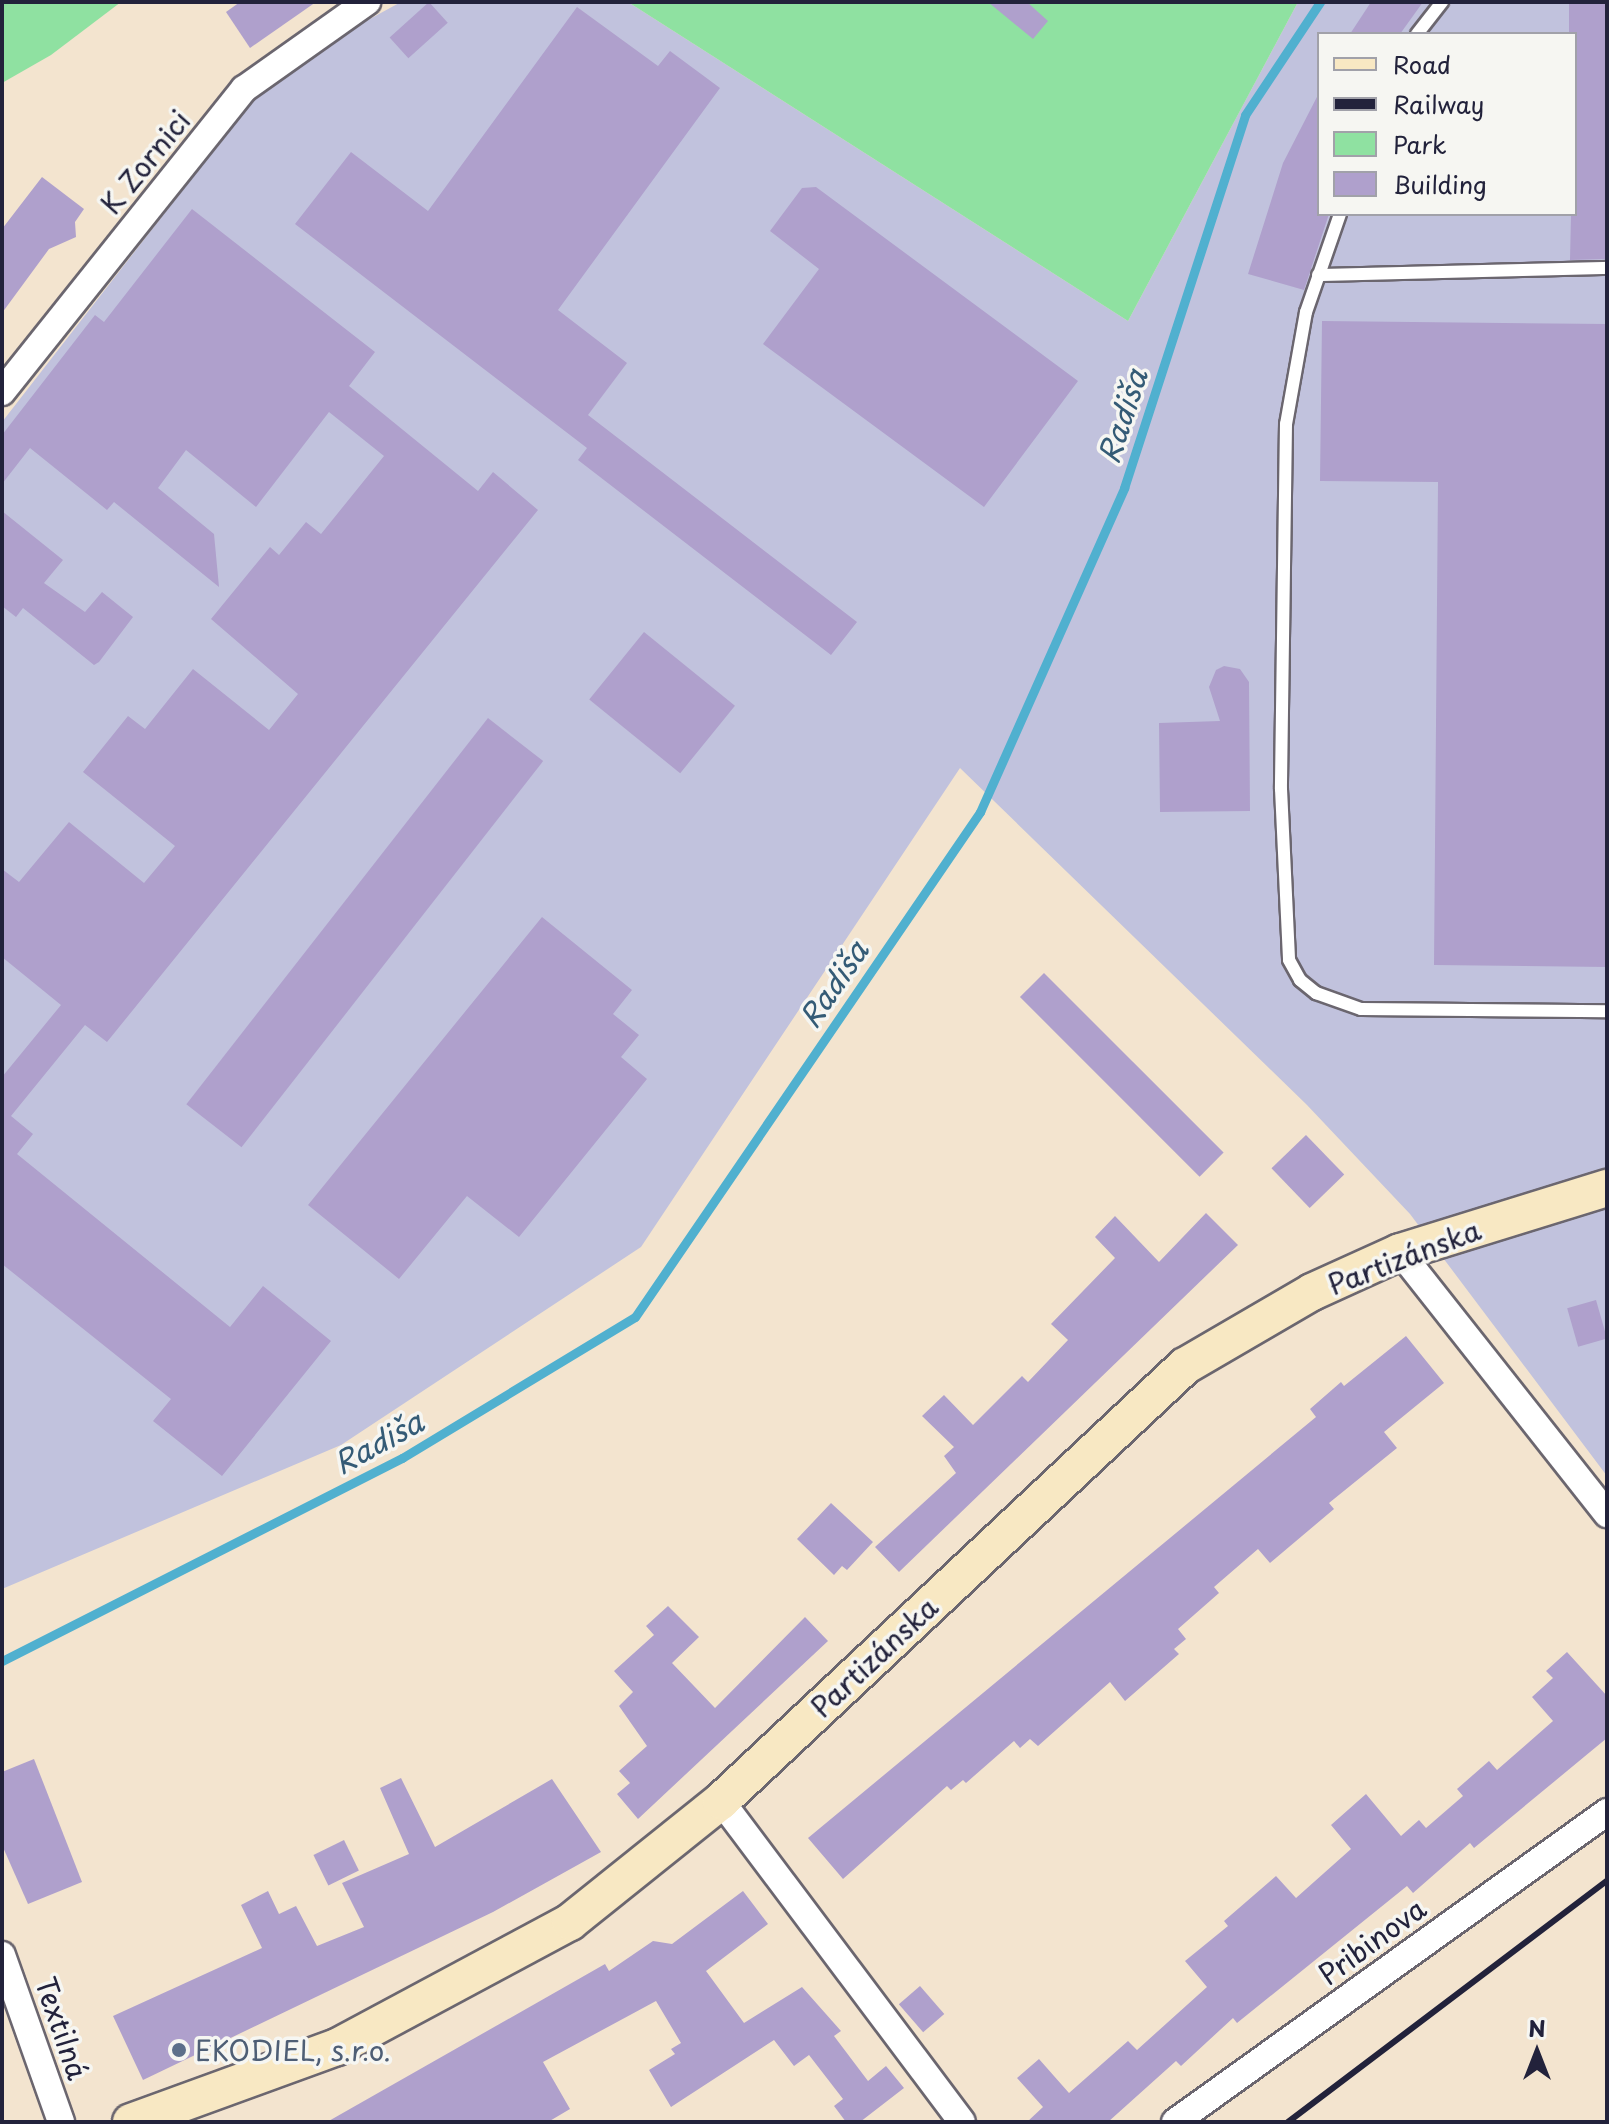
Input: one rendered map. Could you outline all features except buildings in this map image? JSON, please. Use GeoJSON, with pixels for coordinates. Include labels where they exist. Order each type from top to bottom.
{"type":"FeatureCollection","features":[{"type":"Feature","properties":{"kind":"street","name":"K Zornici"},"geometry":{"type":"LineString","coordinates":[[2,392],[244,89],[367,2]]}},
{"type":"Feature","properties":{"kind":"street","name":"Partizánska"},"geometry":{"type":"LineString","coordinates":[[131,2122],[337,2047],[570,1922],[721,1801],[1185,1366],[1312,1292],[1400,1252],[1607,1188]]}},
{"type":"Feature","properties":{"kind":"street"},"geometry":{"type":"LineString","coordinates":[[1400,1252],[1607,1514]]}},
{"type":"Feature","properties":{"kind":"street"},"geometry":{"type":"LineString","coordinates":[[721,1801],[962,2122]]}},
{"type":"Feature","properties":{"kind":"street","name":"Pribinova"},"geometry":{"type":"LineString","coordinates":[[1175,2122],[1607,1812]]}},
{"type":"Feature","properties":{"kind":"street","name":"Textilná"},"geometry":{"type":"LineString","coordinates":[[2,1955],[61,2122]]}},
{"type":"Feature","properties":{"kind":"lane"},"geometry":{"type":"LineString","coordinates":[[1419,32],[1442,2]]}},
{"type":"Feature","properties":{"kind":"lane"},"geometry":{"type":"LineString","coordinates":[[1339,216],[1306,312],[1286,424],[1281,789],[1289,960],[1300,980],[1316,993],[1361,1009],[1607,1011]]}},
{"type":"Feature","properties":{"kind":"lane"},"geometry":{"type":"LineString","coordinates":[[1318,275],[1607,268]]}},
{"type":"Feature","properties":{"kind":"shaded area"},"geometry":{"type":"Polygon","coordinates":[[[401,2],[628,2],[1128,321],[1298,2],[1607,2],[1607,1476],[1410,1214],[1307,1105],[960,768],[641,1247],[341,1445],[2,1589],[2,422],[276,70],[401,2]]]}},
{"type":"Feature","properties":{"kind":"green space"},"geometry":{"type":"Polygon","coordinates":[[[2,2],[121,2],[51,55],[2,83],[2,2]]]}},
{"type":"Feature","properties":{"kind":"green space"},"geometry":{"type":"Polygon","coordinates":[[[628,2],[1298,2],[1128,321],[628,2]]]}},
{"type":"Feature","properties":{"kind":"waterway","name":"Radiša"},"geometry":{"type":"LineString","coordinates":[[2,1661],[402,1458],[635,1317],[980,812],[1124,488],[1245,115],[1320,2]]}},
{"type":"Feature","properties":{"kind":"railway"},"geometry":{"type":"LineString","coordinates":[[1288,2122],[1607,1881]]}},
{"type":"Feature","properties":{"kind":"place","name":"EKODIEL, s.r.o."},"geometry":{"type":"Point","coordinates":[179,2050]}}]}
